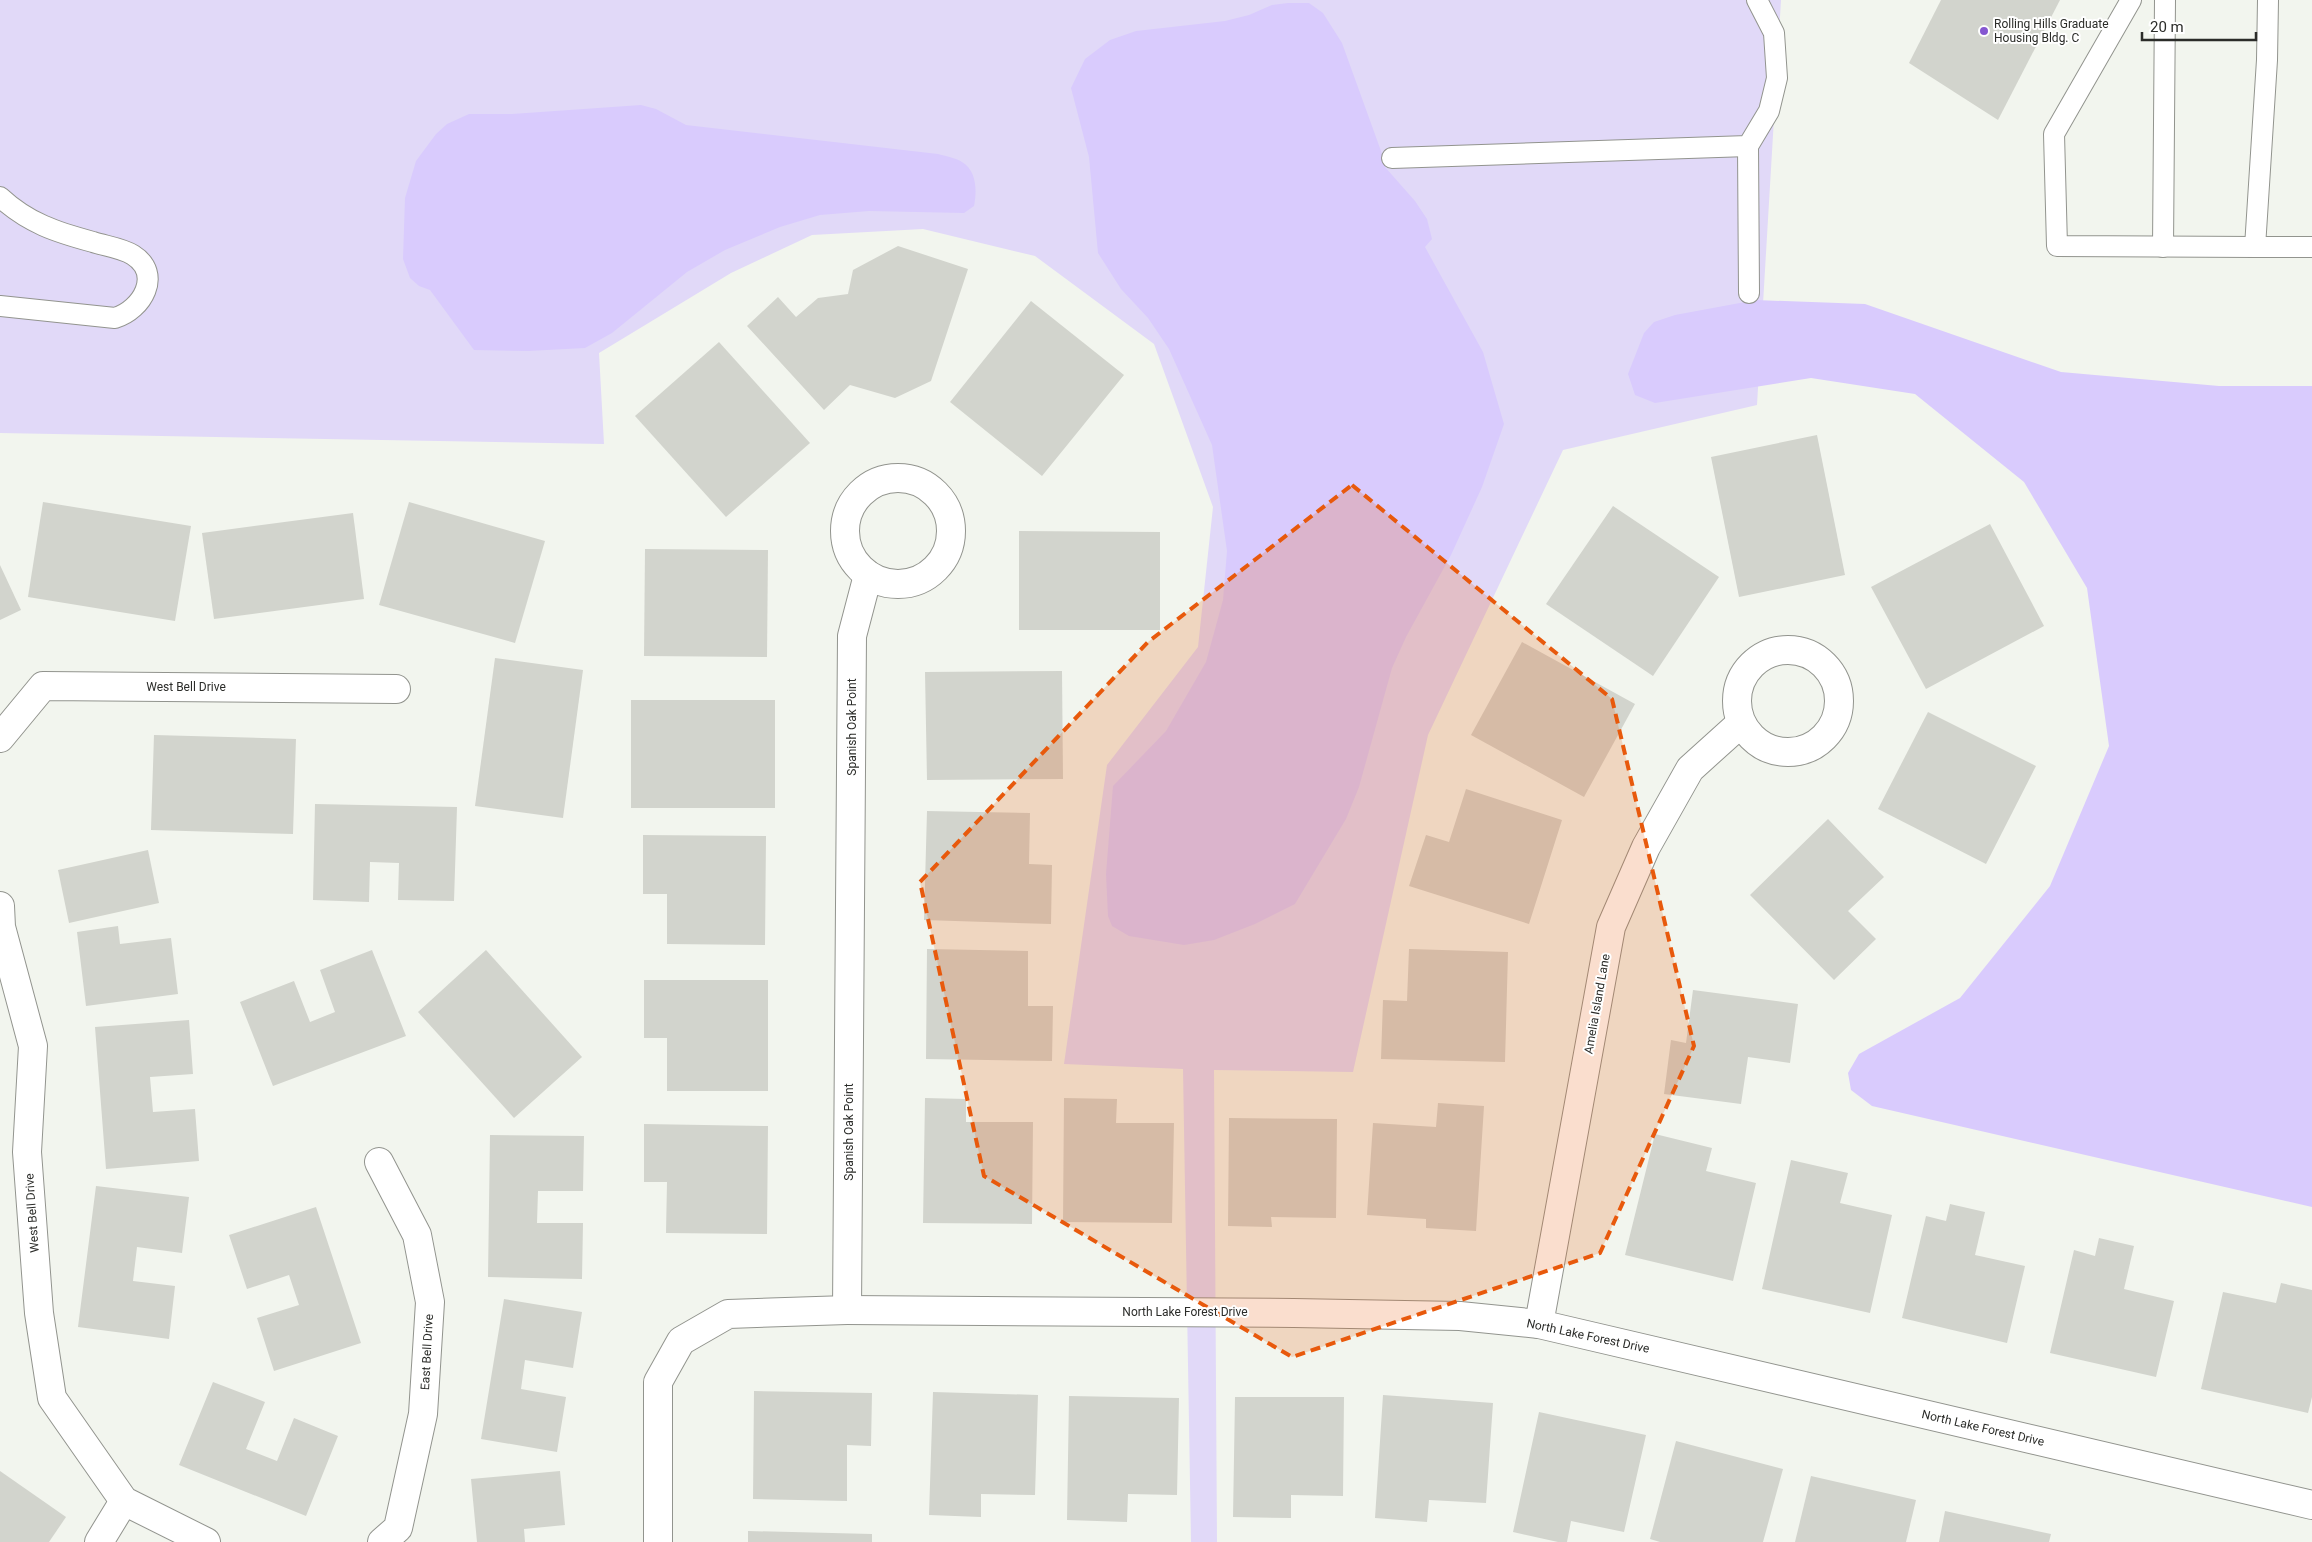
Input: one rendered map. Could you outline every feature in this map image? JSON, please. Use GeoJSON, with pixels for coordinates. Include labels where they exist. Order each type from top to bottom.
{"type":"FeatureCollection","features":[{"type":"Feature","properties":{"kind":"street","name":"Spanish Oak Point"},"geometry":{"type":"LineString","coordinates":[[848,1310],[852,636],[868,575]]}},
{"type":"Feature","properties":{"kind":"street","name":"West Bell Drive"},"geometry":{"type":"LineString","coordinates":[[0,738],[43,686],[396,689]]}},
{"type":"Feature","properties":{"kind":"street","name":"Amelia Island Lane"},"geometry":{"type":"LineString","coordinates":[[1539,1324],[1611,928],[1646,847],[1690,769],[1741,723]]}},
{"type":"Feature","properties":{"kind":"street","name":"West Bell Drive"},"geometry":{"type":"LineString","coordinates":[[0,906],[1,927],[33,1046],[27,1152],[39,1313],[52,1398],[124,1500]]}},
{"type":"Feature","properties":{"kind":"street","name":"East Bell Drive"},"geometry":{"type":"LineString","coordinates":[[379,1162],[417,1235],[430,1302],[423,1414],[398,1528],[382,1542]]}},
{"type":"Feature","properties":{"kind":"street","name":"North Lake Forest Drive"},"geometry":{"type":"LineString","coordinates":[[848,1310],[1294,1312],[1460,1316],[1539,1324],[2312,1505]]}},
{"type":"Feature","properties":{"kind":"street"},"geometry":{"type":"LineString","coordinates":[[658,1542],[658,1382],[681,1341],[728,1314],[848,1310]]}},
{"type":"Feature","properties":{"kind":"street"},"geometry":{"type":"LineString","coordinates":[[99,1542],[124,1500],[206,1542]]}},
{"type":"Feature","properties":{"kind":"lane"},"geometry":{"type":"LineString","coordinates":[[1749,293],[1748,146],[1770,111],[1777,78],[1774,34],[1757,0]]}},
{"type":"Feature","properties":{"kind":"lane"},"geometry":{"type":"LineString","coordinates":[[2131,0],[2054,134],[2057,246],[2312,247]]}},
{"type":"Feature","properties":{"kind":"lane"},"geometry":{"type":"LineString","coordinates":[[2163,247],[2165,0]]}},
{"type":"Feature","properties":{"kind":"lane"},"geometry":{"type":"LineString","coordinates":[[2255,247],[2267,60],[2268,0]]}},
{"type":"Feature","properties":{"kind":"lane"},"geometry":{"type":"LineString","coordinates":[[1392,158],[1748,146]]}},
{"type":"Feature","properties":{"kind":"lane"},"geometry":{"type":"LineString","coordinates":[[0,197],[18,213],[42,226],[132,254],[144,264],[148,287],[137,306],[128,314],[115,318],[0,306]]}},
{"type":"Feature","properties":{"kind":"highlighted area"},"geometry":{"type":"Polygon","coordinates":[[[1352,485],[1612,699],[1694,1046],[1600,1253],[1292,1357],[984,1176],[920,882],[1148,642],[1352,485]]]}},
{"type":"Feature","properties":{"kind":"shaded area"},"geometry":{"type":"Polygon","coordinates":[[[0,0],[1781,0],[1757,405],[1563,450],[1428,735],[1353,1072],[1214,1070],[1217,1542],[1191,1542],[1183,1069],[1064,1064],[1107,765],[1198,647],[1213,507],[1154,344],[1035,256],[923,229],[812,235],[731,273],[599,353],[604,444],[0,433],[0,0]]]}},
{"type":"Feature","properties":{"kind":"shaded area"},"geometry":{"type":"Polygon","coordinates":[[[1309,3],[1323,13],[1342,43],[1385,167],[1415,201],[1427,219],[1432,239],[1425,247],[1483,352],[1504,424],[1482,487],[1451,555],[1406,637],[1392,668],[1359,787],[1346,819],[1295,904],[1255,924],[1214,940],[1184,945],[1129,936],[1112,926],[1108,916],[1106,874],[1113,786],[1166,731],[1206,662],[1223,600],[1227,551],[1212,445],[1169,349],[1148,318],[1121,289],[1098,253],[1089,157],[1071,88],[1085,59],[1110,40],[1136,31],[1225,21],[1249,15],[1272,5],[1309,3]]]}},
{"type":"Feature","properties":{"kind":"shaded area"},"geometry":{"type":"Polygon","coordinates":[[[641,105],[656,109],[686,125],[938,154],[957,159],[967,166],[973,176],[976,194],[974,206],[964,213],[869,211],[820,215],[780,227],[725,250],[687,272],[612,333],[585,348],[528,351],[474,350],[430,290],[419,286],[410,278],[403,259],[405,198],[416,161],[436,134],[447,124],[469,114],[512,114],[641,105]]]}},
{"type":"Feature","properties":{"kind":"shaded area"},"geometry":{"type":"Polygon","coordinates":[[[1756,300],[1865,304],[2061,372],[2219,386],[2312,386],[2312,1207],[1872,1106],[1851,1090],[1848,1073],[1859,1054],[1960,998],[2050,886],[2109,746],[2087,588],[2024,482],[1915,394],[1811,378],[1655,403],[1635,395],[1628,374],[1644,333],[1654,322],[1675,315],[1756,300]]]}},
{"type":"Feature","properties":{"kind":"building","name":"Rolling Hills Graduate Housing Bldg. C"},"geometry":{"type":"Polygon","coordinates":[[[1941,0],[2060,0],[1998,120],[1909,63],[1941,0]]]}},
{"type":"Feature","properties":{"kind":"building"},"geometry":{"type":"Polygon","coordinates":[[[898,246],[968,269],[931,381],[895,398],[850,385],[824,410],[747,326],[778,297],[796,317],[818,298],[848,294],[853,270],[898,246]]]}},
{"type":"Feature","properties":{"kind":"building"},"geometry":{"type":"Polygon","coordinates":[[[1031,301],[1124,375],[1042,476],[950,402],[1031,301]]]}},
{"type":"Feature","properties":{"kind":"building"},"geometry":{"type":"Polygon","coordinates":[[[719,342],[810,443],[726,517],[635,416],[719,342]]]}},
{"type":"Feature","properties":{"kind":"building"},"geometry":{"type":"Polygon","coordinates":[[[1817,435],[1845,575],[1739,597],[1711,457],[1817,435]]]}},
{"type":"Feature","properties":{"kind":"building"},"geometry":{"type":"Polygon","coordinates":[[[43,502],[191,526],[175,621],[28,597],[43,502]]]}},
{"type":"Feature","properties":{"kind":"building"},"geometry":{"type":"Polygon","coordinates":[[[409,502],[545,541],[515,643],[379,605],[409,502]]]}},
{"type":"Feature","properties":{"kind":"building"},"geometry":{"type":"Polygon","coordinates":[[[1613,506],[1719,577],[1653,676],[1546,604],[1613,506]]]}},
{"type":"Feature","properties":{"kind":"building"},"geometry":{"type":"Polygon","coordinates":[[[353,513],[364,599],[214,619],[202,533],[353,513]]]}},
{"type":"Feature","properties":{"kind":"building"},"geometry":{"type":"Polygon","coordinates":[[[1990,524],[2044,626],[1926,689],[1871,587],[1990,524]]]}},
{"type":"Feature","properties":{"kind":"building"},"geometry":{"type":"Polygon","coordinates":[[[1019,531],[1160,532],[1160,630],[1019,630],[1019,531]]]}},
{"type":"Feature","properties":{"kind":"building"},"geometry":{"type":"Polygon","coordinates":[[[645,549],[768,550],[767,657],[644,656],[645,549]]]}},
{"type":"Feature","properties":{"kind":"building"},"geometry":{"type":"Polygon","coordinates":[[[0,565],[21,610],[0,620],[0,565]]]}},
{"type":"Feature","properties":{"kind":"building"},"geometry":{"type":"Polygon","coordinates":[[[1522,642],[1635,704],[1584,797],[1471,735],[1522,642]]]}},
{"type":"Feature","properties":{"kind":"building"},"geometry":{"type":"Polygon","coordinates":[[[495,658],[583,670],[563,818],[475,806],[495,658]]]}},
{"type":"Feature","properties":{"kind":"building"},"geometry":{"type":"Polygon","coordinates":[[[1062,671],[1063,779],[927,780],[925,672],[1062,671]]]}},
{"type":"Feature","properties":{"kind":"building"},"geometry":{"type":"Polygon","coordinates":[[[631,700],[775,700],[775,808],[631,808],[631,700]]]}},
{"type":"Feature","properties":{"kind":"building"},"geometry":{"type":"Polygon","coordinates":[[[1928,712],[2036,766],[1986,864],[1878,809],[1928,712]]]}},
{"type":"Feature","properties":{"kind":"building"},"geometry":{"type":"Polygon","coordinates":[[[154,735],[296,739],[293,834],[151,830],[154,735]]]}},
{"type":"Feature","properties":{"kind":"building"},"geometry":{"type":"Polygon","coordinates":[[[1466,789],[1562,820],[1529,924],[1409,886],[1426,835],[1449,842],[1466,789]]]}},
{"type":"Feature","properties":{"kind":"building"},"geometry":{"type":"Polygon","coordinates":[[[315,804],[457,807],[454,901],[398,900],[399,863],[370,862],[369,902],[313,900],[315,804]]]}},
{"type":"Feature","properties":{"kind":"building"},"geometry":{"type":"Polygon","coordinates":[[[927,811],[1030,813],[1029,864],[1052,865],[1051,924],[924,920],[927,811]]]}},
{"type":"Feature","properties":{"kind":"building"},"geometry":{"type":"Polygon","coordinates":[[[1828,819],[1884,877],[1848,911],[1876,939],[1834,980],[1750,895],[1828,819]]]}},
{"type":"Feature","properties":{"kind":"building"},"geometry":{"type":"Polygon","coordinates":[[[643,835],[766,836],[765,945],[667,944],[667,894],[643,894],[643,835]]]}},
{"type":"Feature","properties":{"kind":"building"},"geometry":{"type":"Polygon","coordinates":[[[148,850],[159,903],[69,923],[58,870],[148,850]]]}},
{"type":"Feature","properties":{"kind":"building"},"geometry":{"type":"Polygon","coordinates":[[[118,926],[120,944],[171,938],[178,994],[86,1006],[77,932],[118,926]]]}},
{"type":"Feature","properties":{"kind":"building"},"geometry":{"type":"Polygon","coordinates":[[[927,949],[1028,951],[1028,1006],[1053,1006],[1052,1061],[926,1059],[927,949]]]}},
{"type":"Feature","properties":{"kind":"building"},"geometry":{"type":"Polygon","coordinates":[[[1409,949],[1508,952],[1505,1062],[1381,1059],[1383,1000],[1407,1001],[1409,949]]]}},
{"type":"Feature","properties":{"kind":"building"},"geometry":{"type":"Polygon","coordinates":[[[372,950],[406,1036],[273,1086],[240,1002],[294,981],[310,1022],[335,1012],[320,970],[372,950]]]}},
{"type":"Feature","properties":{"kind":"building"},"geometry":{"type":"Polygon","coordinates":[[[486,950],[582,1057],[514,1118],[418,1012],[486,950]]]}},
{"type":"Feature","properties":{"kind":"building"},"geometry":{"type":"Polygon","coordinates":[[[644,980],[768,980],[768,1091],[667,1091],[667,1038],[644,1038],[644,980]]]}},
{"type":"Feature","properties":{"kind":"building"},"geometry":{"type":"Polygon","coordinates":[[[1693,990],[1798,1004],[1790,1063],[1748,1057],[1741,1104],[1664,1094],[1671,1040],[1686,1043],[1693,990]]]}},
{"type":"Feature","properties":{"kind":"building"},"geometry":{"type":"Polygon","coordinates":[[[189,1020],[193,1074],[150,1077],[153,1112],[195,1109],[199,1161],[106,1169],[95,1027],[189,1020]]]}},
{"type":"Feature","properties":{"kind":"building"},"geometry":{"type":"Polygon","coordinates":[[[925,1098],[966,1099],[966,1122],[1033,1122],[1032,1224],[923,1223],[925,1098]]]}},
{"type":"Feature","properties":{"kind":"building"},"geometry":{"type":"Polygon","coordinates":[[[1064,1098],[1117,1099],[1116,1123],[1174,1123],[1172,1223],[1063,1222],[1064,1098]]]}},
{"type":"Feature","properties":{"kind":"building"},"geometry":{"type":"Polygon","coordinates":[[[1438,1103],[1484,1106],[1476,1231],[1426,1228],[1426,1219],[1367,1215],[1373,1123],[1436,1127],[1438,1103]]]}},
{"type":"Feature","properties":{"kind":"building"},"geometry":{"type":"Polygon","coordinates":[[[1229,1118],[1337,1119],[1336,1218],[1271,1217],[1272,1227],[1228,1226],[1229,1118]]]}},
{"type":"Feature","properties":{"kind":"building"},"geometry":{"type":"Polygon","coordinates":[[[644,1124],[768,1126],[767,1234],[666,1233],[667,1182],[644,1182],[644,1124]]]}},
{"type":"Feature","properties":{"kind":"building"},"geometry":{"type":"Polygon","coordinates":[[[1655,1134],[1712,1148],[1706,1171],[1756,1183],[1733,1281],[1625,1255],[1655,1134]]]}},
{"type":"Feature","properties":{"kind":"building"},"geometry":{"type":"Polygon","coordinates":[[[490,1135],[584,1136],[583,1191],[538,1191],[537,1223],[583,1223],[582,1279],[488,1277],[490,1135]]]}},
{"type":"Feature","properties":{"kind":"building"},"geometry":{"type":"Polygon","coordinates":[[[1791,1160],[1848,1173],[1840,1203],[1892,1215],[1870,1313],[1762,1289],[1791,1160]]]}},
{"type":"Feature","properties":{"kind":"building"},"geometry":{"type":"Polygon","coordinates":[[[96,1186],[189,1197],[182,1253],[137,1247],[133,1281],[175,1286],[169,1339],[78,1327],[96,1186]]]}},
{"type":"Feature","properties":{"kind":"building"},"geometry":{"type":"Polygon","coordinates":[[[1950,1204],[1985,1212],[1975,1255],[2025,1266],[2007,1343],[1902,1318],[1926,1216],[1946,1221],[1950,1204]]]}},
{"type":"Feature","properties":{"kind":"building"},"geometry":{"type":"Polygon","coordinates":[[[316,1207],[361,1343],[274,1371],[257,1318],[299,1305],[289,1275],[247,1289],[229,1235],[316,1207]]]}},
{"type":"Feature","properties":{"kind":"building"},"geometry":{"type":"Polygon","coordinates":[[[2099,1238],[2134,1246],[2124,1289],[2174,1301],[2156,1377],[2050,1353],[2074,1250],[2095,1256],[2099,1238]]]}},
{"type":"Feature","properties":{"kind":"building"},"geometry":{"type":"Polygon","coordinates":[[[2281,1283],[2312,1290],[2312,1397],[2308,1413],[2201,1389],[2223,1292],[2276,1303],[2281,1283]]]}},
{"type":"Feature","properties":{"kind":"building"},"geometry":{"type":"Polygon","coordinates":[[[504,1299],[582,1312],[573,1368],[525,1360],[521,1389],[566,1397],[557,1452],[481,1439],[504,1299]]]}},
{"type":"Feature","properties":{"kind":"building"},"geometry":{"type":"Polygon","coordinates":[[[213,1382],[265,1402],[246,1449],[277,1461],[294,1418],[338,1436],[306,1516],[179,1465],[213,1382]]]}},
{"type":"Feature","properties":{"kind":"building"},"geometry":{"type":"Polygon","coordinates":[[[754,1391],[872,1393],[871,1446],[847,1445],[847,1501],[753,1499],[754,1391]]]}},
{"type":"Feature","properties":{"kind":"building"},"geometry":{"type":"Polygon","coordinates":[[[933,1392],[1038,1395],[1035,1495],[981,1494],[981,1517],[929,1515],[933,1392]]]}},
{"type":"Feature","properties":{"kind":"building"},"geometry":{"type":"Polygon","coordinates":[[[1383,1395],[1493,1403],[1486,1503],[1429,1500],[1427,1522],[1375,1518],[1383,1395]]]}},
{"type":"Feature","properties":{"kind":"building"},"geometry":{"type":"Polygon","coordinates":[[[1069,1396],[1179,1398],[1177,1495],[1128,1494],[1127,1522],[1067,1520],[1069,1396]]]}},
{"type":"Feature","properties":{"kind":"building"},"geometry":{"type":"Polygon","coordinates":[[[1235,1397],[1344,1397],[1343,1496],[1291,1495],[1291,1518],[1233,1517],[1235,1397]]]}},
{"type":"Feature","properties":{"kind":"building"},"geometry":{"type":"Polygon","coordinates":[[[1539,1412],[1646,1435],[1624,1532],[1571,1521],[1567,1542],[1558,1542],[1513,1532],[1539,1412]]]}},
{"type":"Feature","properties":{"kind":"building"},"geometry":{"type":"Polygon","coordinates":[[[1676,1441],[1783,1469],[1763,1542],[1660,1542],[1650,1539],[1676,1441]]]}},
{"type":"Feature","properties":{"kind":"building"},"geometry":{"type":"Polygon","coordinates":[[[0,1471],[66,1517],[49,1542],[0,1542],[0,1471]]]}},
{"type":"Feature","properties":{"kind":"building"},"geometry":{"type":"Polygon","coordinates":[[[560,1471],[565,1525],[524,1529],[525,1542],[477,1542],[471,1479],[560,1471]]]}},
{"type":"Feature","properties":{"kind":"building"},"geometry":{"type":"Polygon","coordinates":[[[1811,1476],[1916,1500],[1906,1542],[1795,1542],[1811,1476]]]}},
{"type":"Feature","properties":{"kind":"building"},"geometry":{"type":"Polygon","coordinates":[[[1945,1511],[2051,1534],[2049,1542],[1939,1542],[1945,1511]]]}},
{"type":"Feature","properties":{"kind":"building"},"geometry":{"type":"Polygon","coordinates":[[[748,1531],[872,1534],[872,1542],[748,1542],[748,1531]]]}},
{"type":"Feature","properties":{"kind":"place","name":"Rolling Hills Graduate Housing Bldg. C"},"geometry":{"type":"Point","coordinates":[1984,31]}}]}
